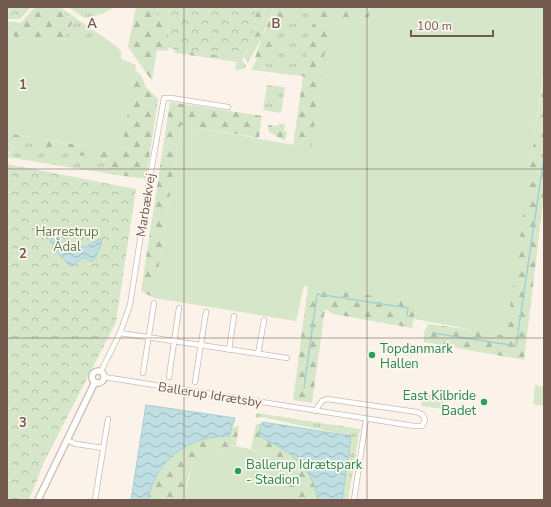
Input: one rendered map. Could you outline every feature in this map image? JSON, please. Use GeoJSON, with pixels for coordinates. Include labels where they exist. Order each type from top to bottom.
{"type":"FeatureCollection","features":[{"type":"Feature","properties":{"kind":"street","name":"Marbækvej"},"geometry":{"type":"LineString","coordinates":[[101,371],[120,333],[130,305],[150,174],[164,98],[228,107]]}},
{"type":"Feature","properties":{"kind":"street"},"geometry":{"type":"LineString","coordinates":[[143,373],[154,303]]}},
{"type":"Feature","properties":{"kind":"street"},"geometry":{"type":"LineString","coordinates":[[169,377],[179,308]]}},
{"type":"Feature","properties":{"kind":"street"},"geometry":{"type":"LineString","coordinates":[[195,382],[206,312]]}},
{"type":"Feature","properties":{"kind":"street"},"geometry":{"type":"LineString","coordinates":[[229,350],[234,316]]}},
{"type":"Feature","properties":{"kind":"street"},"geometry":{"type":"LineString","coordinates":[[258,354],[264,320]]}},
{"type":"Feature","properties":{"kind":"street"},"geometry":{"type":"LineString","coordinates":[[120,333],[287,358]]}},
{"type":"Feature","properties":{"kind":"street"},"geometry":{"type":"LineString","coordinates":[[96,370],[101,371],[104,377],[100,383],[95,382],[92,379],[92,374],[96,370]]}},
{"type":"Feature","properties":{"kind":"street","name":"Ballerup Idrætsby"},"geometry":{"type":"LineString","coordinates":[[104,377],[315,411],[419,427],[425,421],[423,415],[417,412],[327,399],[322,401],[315,411]]}},
{"type":"Feature","properties":{"kind":"street"},"geometry":{"type":"LineString","coordinates":[[38,500],[95,382]]}},
{"type":"Feature","properties":{"kind":"street"},"geometry":{"type":"LineString","coordinates":[[354,500],[366,419]]}},
{"type":"Feature","properties":{"kind":"street"},"geometry":{"type":"LineString","coordinates":[[95,500],[108,420]]}},
{"type":"Feature","properties":{"kind":"street"},"geometry":{"type":"LineString","coordinates":[[67,440],[76,444],[103,448]]}},
{"type":"Feature","properties":{"kind":"green space"},"geometry":{"type":"Polygon","coordinates":[[[7,7],[31,7],[20,19],[7,19],[7,7]]]}},
{"type":"Feature","properties":{"kind":"green space"},"geometry":{"type":"Polygon","coordinates":[[[35,7],[56,7],[73,21],[64,39],[56,41],[7,36],[7,21],[21,23],[35,7]]]}},
{"type":"Feature","properties":{"kind":"green space"},"geometry":{"type":"Polygon","coordinates":[[[56,7],[60,7],[115,45],[64,39],[73,21],[56,7]]]}},
{"type":"Feature","properties":{"kind":"green space"},"geometry":{"type":"Polygon","coordinates":[[[68,7],[115,7],[102,14],[84,18],[68,7]]]}},
{"type":"Feature","properties":{"kind":"green space"},"geometry":{"type":"Polygon","coordinates":[[[136,7],[158,7],[156,17],[169,20],[169,51],[157,50],[152,81],[128,47],[136,7]]]}},
{"type":"Feature","properties":{"kind":"green space"},"geometry":{"type":"Polygon","coordinates":[[[158,7],[256,7],[252,41],[242,59],[168,48],[169,20],[156,17],[158,7]]]}},
{"type":"Feature","properties":{"kind":"green space"},"geometry":{"type":"Polygon","coordinates":[[[256,7],[265,7],[258,39],[260,41],[248,63],[244,57],[252,41],[256,7]]]}},
{"type":"Feature","properties":{"kind":"green space"},"geometry":{"type":"Polygon","coordinates":[[[265,7],[274,7],[263,33],[265,33],[261,42],[258,39],[265,7]]]}},
{"type":"Feature","properties":{"kind":"green space"},"geometry":{"type":"Polygon","coordinates":[[[274,7],[291,7],[275,41],[270,43],[271,50],[264,60],[255,57],[274,7]]]}},
{"type":"Feature","properties":{"kind":"green space"},"geometry":{"type":"Polygon","coordinates":[[[282,7],[369,7],[368,15],[309,77],[251,70],[282,7]]]}},
{"type":"Feature","properties":{"kind":"green space"},"geometry":{"type":"Polygon","coordinates":[[[369,7],[384,7],[310,162],[293,145],[310,30],[322,8],[368,14],[369,7]]]}},
{"type":"Feature","properties":{"kind":"green space"},"geometry":{"type":"Polygon","coordinates":[[[371,7],[544,7],[544,70],[506,336],[414,319],[416,302],[304,286],[296,321],[154,298],[181,125],[311,148],[330,16],[368,20],[371,7]]]}},
{"type":"Feature","properties":{"kind":"green space"},"geometry":{"type":"Polygon","coordinates":[[[7,36],[56,41],[64,39],[115,45],[121,51],[121,59],[136,65],[121,152],[7,133],[7,36]]]}},
{"type":"Feature","properties":{"kind":"green space"},"geometry":{"type":"Polygon","coordinates":[[[173,48],[242,59],[246,66],[244,69],[235,70],[237,62],[175,53],[173,48]]]}},
{"type":"Feature","properties":{"kind":"green space"},"geometry":{"type":"Polygon","coordinates":[[[135,70],[141,75],[146,87],[158,99],[146,179],[117,175],[106,160],[50,150],[43,144],[47,140],[121,152],[135,70]]]}},
{"type":"Feature","properties":{"kind":"green space"},"geometry":{"type":"Polygon","coordinates":[[[544,74],[544,195],[524,360],[424,342],[424,332],[428,324],[504,334],[544,74]]]}},
{"type":"Feature","properties":{"kind":"green space"},"geometry":{"type":"Polygon","coordinates":[[[267,85],[285,87],[281,113],[263,110],[267,85]]]}},
{"type":"Feature","properties":{"kind":"green space"},"geometry":{"type":"Polygon","coordinates":[[[170,102],[262,116],[259,138],[181,125],[154,298],[141,291],[170,102]]]}},
{"type":"Feature","properties":{"kind":"green space"},"geometry":{"type":"Polygon","coordinates":[[[279,124],[285,124],[284,131],[287,131],[285,141],[269,132],[268,125],[277,126],[279,124]]]}},
{"type":"Feature","properties":{"kind":"green space"},"geometry":{"type":"Polygon","coordinates":[[[7,133],[26,136],[27,142],[15,147],[7,155],[7,133]]]}},
{"type":"Feature","properties":{"kind":"green space"},"geometry":{"type":"Polygon","coordinates":[[[26,136],[47,140],[43,145],[106,160],[117,175],[7,157],[15,147],[27,142],[26,136]]]}},
{"type":"Feature","properties":{"kind":"green space","name":"Harrestrup Ådal"},"geometry":{"type":"Polygon","coordinates":[[[7,164],[136,189],[116,322],[44,462],[29,500],[7,500],[7,164]]]}},
{"type":"Feature","properties":{"kind":"green space"},"geometry":{"type":"Polygon","coordinates":[[[308,286],[417,300],[412,328],[333,314],[325,309],[312,403],[293,400],[308,286]]]}},
{"type":"Feature","properties":{"kind":"green space"},"geometry":{"type":"Polygon","coordinates":[[[535,385],[544,387],[544,406],[533,404],[535,385]]]}},
{"type":"Feature","properties":{"kind":"green space"},"geometry":{"type":"Polygon","coordinates":[[[423,393],[444,396],[442,409],[421,406],[423,393]]]}},
{"type":"Feature","properties":{"kind":"green space"},"geometry":{"type":"Polygon","coordinates":[[[257,413],[360,429],[348,500],[342,500],[350,436],[262,417],[255,418],[257,413]]]}},
{"type":"Feature","properties":{"kind":"green space"},"geometry":{"type":"Polygon","coordinates":[[[256,424],[261,424],[259,435],[288,452],[306,470],[314,484],[318,500],[286,500],[289,477],[265,455],[251,449],[256,424]]]}},
{"type":"Feature","properties":{"kind":"green space"},"geometry":{"type":"Polygon","coordinates":[[[239,426],[236,446],[215,450],[204,456],[194,466],[188,478],[185,500],[148,500],[152,485],[158,473],[166,462],[176,453],[187,445],[200,440],[229,436],[231,429],[239,426]]]}},
{"type":"Feature","properties":{"kind":"green space","name":"Ballerup Idrætspark - Stadion"},"geometry":{"type":"Polygon","coordinates":[[[236,446],[259,452],[282,465],[287,471],[289,478],[286,500],[185,500],[190,476],[197,460],[211,451],[236,446]]]}},
{"type":"Feature","properties":{"kind":"water"},"geometry":{"type":"Polygon","coordinates":[[[54,234],[63,237],[71,246],[85,247],[100,239],[102,241],[96,257],[91,262],[85,257],[70,266],[57,252],[55,245],[50,242],[54,234]]]}},
{"type":"Feature","properties":{"kind":"water"},"geometry":{"type":"Polygon","coordinates":[[[146,405],[235,418],[229,436],[200,440],[187,445],[166,462],[152,485],[148,500],[131,500],[146,405]]]}},
{"type":"Feature","properties":{"kind":"water"},"geometry":{"type":"Polygon","coordinates":[[[263,422],[351,436],[342,500],[318,500],[314,484],[300,463],[288,452],[259,435],[261,424],[263,422]]]}},
{"type":"Feature","properties":{"kind":"waterway"},"geometry":{"type":"LineString","coordinates":[[433,333],[516,346],[544,157]]}},
{"type":"Feature","properties":{"kind":"waterway"},"geometry":{"type":"LineString","coordinates":[[304,388],[317,294],[408,308],[407,316]]}},
{"type":"Feature","properties":{"kind":"place","name":"Topdanmark Hallen"},"geometry":{"type":"Point","coordinates":[372,355]}},
{"type":"Feature","properties":{"kind":"place","name":"East Kilbride Badet"},"geometry":{"type":"Point","coordinates":[484,402]}},
{"type":"Feature","properties":{"kind":"place","name":"Ballerup Idrætspark - Stadion"},"geometry":{"type":"Point","coordinates":[238,471]}}]}
